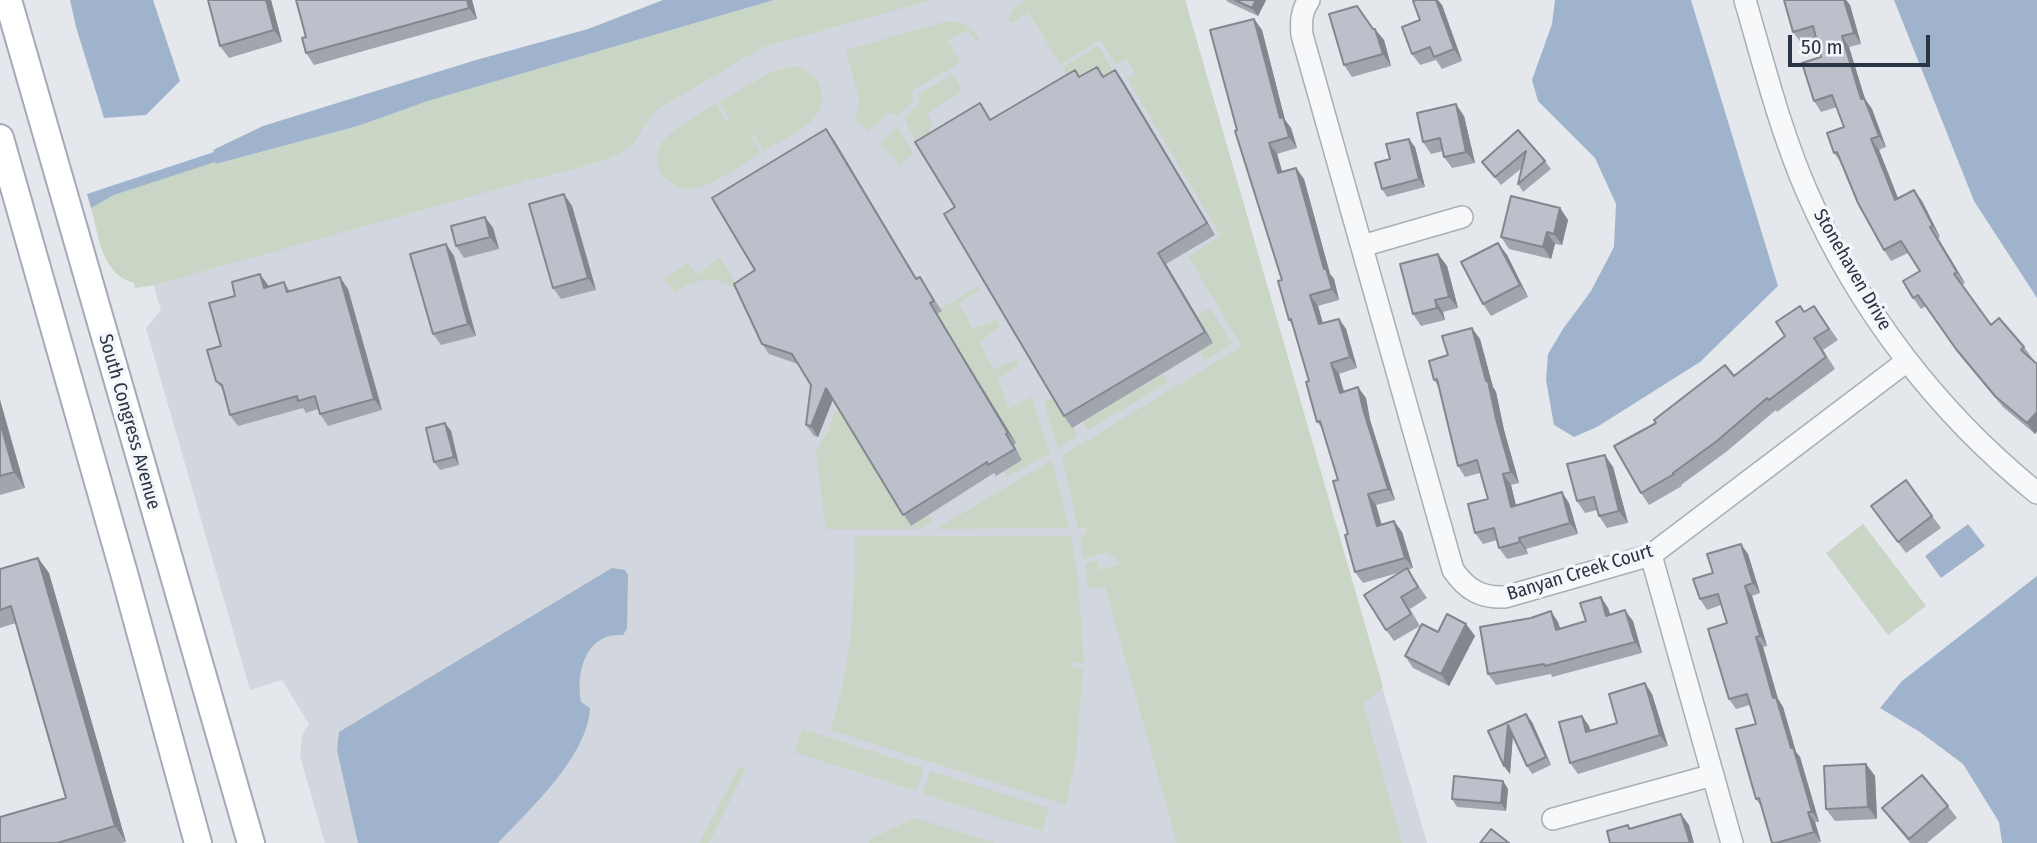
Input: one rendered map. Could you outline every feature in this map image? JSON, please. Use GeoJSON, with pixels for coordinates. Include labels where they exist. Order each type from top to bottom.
{"type":"FeatureCollection","features":[{"type":"Feature","properties":{"kind":"main road","name":"South Congress Avenue"},"geometry":{"type":"LineString","coordinates":[[8,0],[251,843]]}},
{"type":"Feature","properties":{"kind":"main road"},"geometry":{"type":"LineString","coordinates":[[0,138],[198,843]]}},
{"type":"Feature","properties":{"kind":"street","name":"Banyan Creek Court"},"geometry":{"type":"LineString","coordinates":[[1309,0],[1301,21],[1302,35],[1453,570],[1462,583],[1476,593],[1489,597],[1505,597],[1651,555],[1907,361]]}},
{"type":"Feature","properties":{"kind":"street","name":"Stonehaven Drive"},"geometry":{"type":"LineString","coordinates":[[1745,0],[1772,94],[1808,193],[1872,312],[1907,361],[1977,440],[2037,493]]}},
{"type":"Feature","properties":{"kind":"street"},"geometry":{"type":"LineString","coordinates":[[1363,246],[1462,217]]}},
{"type":"Feature","properties":{"kind":"street"},"geometry":{"type":"LineString","coordinates":[[1651,555],[1731,843]]}},
{"type":"Feature","properties":{"kind":"street"},"geometry":{"type":"LineString","coordinates":[[1553,819],[1713,775]]}},
{"type":"Feature","properties":{"kind":"shaded area"},"geometry":{"type":"Polygon","coordinates":[[[880,0],[1185,0],[1427,843],[325,843],[300,756],[302,736],[309,724],[282,680],[250,690],[146,328],[161,310],[135,226],[880,0]]]}},
{"type":"Feature","properties":{"kind":"green space"},"geometry":{"type":"Polygon","coordinates":[[[774,0],[932,0],[763,47],[658,109],[629,148],[597,162],[530,180],[526,178],[526,181],[247,259],[243,257],[243,260],[150,286],[135,288],[134,283],[114,271],[103,253],[91,208],[114,195],[216,161],[217,164],[358,126],[428,101],[774,0]]]}},
{"type":"Feature","properties":{"kind":"green space"},"geometry":{"type":"Polygon","coordinates":[[[1024,0],[1185,0],[1383,687],[1363,704],[1402,843],[1177,843],[1105,587],[1088,588],[1085,564],[1097,560],[1100,570],[1118,565],[1115,555],[1110,556],[1108,552],[1084,559],[1080,535],[1086,535],[1086,528],[1078,528],[1062,456],[1242,346],[1188,256],[1221,236],[1127,78],[1135,73],[1127,59],[1116,65],[1100,40],[1060,64],[1029,13],[1013,22],[1008,20],[1013,9],[1024,0]]]}},
{"type":"Feature","properties":{"kind":"green space"},"geometry":{"type":"Polygon","coordinates":[[[948,21],[966,25],[979,39],[976,41],[969,30],[947,40],[961,62],[912,91],[914,100],[900,115],[888,113],[869,132],[855,121],[860,101],[846,52],[948,21]]]}},
{"type":"Feature","properties":{"kind":"green space"},"geometry":{"type":"Polygon","coordinates":[[[1098,46],[1119,80],[1123,81],[1111,89],[1097,66],[1071,82],[1062,68],[1098,46]]]}},
{"type":"Feature","properties":{"kind":"green space"},"geometry":{"type":"Polygon","coordinates":[[[793,66],[814,77],[822,97],[820,108],[806,126],[763,151],[754,134],[751,135],[760,153],[701,187],[681,188],[664,177],[658,164],[658,153],[671,133],[716,104],[727,122],[730,120],[719,102],[771,72],[793,66]]]}},
{"type":"Feature","properties":{"kind":"green space"},"geometry":{"type":"Polygon","coordinates":[[[953,74],[962,91],[927,113],[933,124],[929,127],[936,140],[921,149],[904,119],[920,102],[918,94],[953,74]]]}},
{"type":"Feature","properties":{"kind":"green space"},"geometry":{"type":"Polygon","coordinates":[[[897,126],[913,153],[901,165],[880,144],[897,126]]]}},
{"type":"Feature","properties":{"kind":"green space"},"geometry":{"type":"Polygon","coordinates":[[[720,257],[741,293],[725,283],[708,280],[692,283],[675,292],[665,279],[687,262],[698,275],[720,257]]]}},
{"type":"Feature","properties":{"kind":"green space"},"geometry":{"type":"Polygon","coordinates":[[[978,286],[980,289],[959,304],[973,329],[996,320],[1000,327],[979,342],[993,369],[1017,359],[1019,364],[998,380],[1009,409],[1031,396],[1050,453],[1007,477],[1003,471],[1022,459],[937,314],[941,312],[940,309],[978,286]]]}},
{"type":"Feature","properties":{"kind":"green space"},"geometry":{"type":"Polygon","coordinates":[[[1210,308],[1232,344],[1205,360],[1199,352],[1213,343],[1197,316],[1210,308]]]}},
{"type":"Feature","properties":{"kind":"green space"},"geometry":{"type":"Polygon","coordinates":[[[1163,374],[1168,382],[1088,430],[1083,421],[1163,374]]]}},
{"type":"Feature","properties":{"kind":"green space"},"geometry":{"type":"Polygon","coordinates":[[[1054,397],[1078,436],[1058,448],[1044,403],[1054,397]]]}},
{"type":"Feature","properties":{"kind":"green space"},"geometry":{"type":"Polygon","coordinates":[[[840,410],[911,525],[929,515],[933,521],[920,529],[826,529],[816,452],[830,428],[833,414],[840,410]]]}},
{"type":"Feature","properties":{"kind":"green space"},"geometry":{"type":"Polygon","coordinates":[[[1052,460],[1069,528],[936,529],[1052,460]]]}},
{"type":"Feature","properties":{"kind":"green space"},"geometry":{"type":"Polygon","coordinates":[[[1863,524],[1926,606],[1888,635],[1826,553],[1863,524]]]}},
{"type":"Feature","properties":{"kind":"green space"},"geometry":{"type":"Polygon","coordinates":[[[855,536],[1071,536],[1078,580],[1084,663],[1071,662],[1070,667],[1083,668],[1076,756],[1066,805],[830,730],[848,658],[855,536]]]}},
{"type":"Feature","properties":{"kind":"green space"},"geometry":{"type":"Polygon","coordinates":[[[802,729],[924,768],[916,791],[794,752],[802,729]]]}},
{"type":"Feature","properties":{"kind":"green space"},"geometry":{"type":"Polygon","coordinates":[[[739,767],[745,768],[745,771],[709,843],[699,843],[739,767]]]}},
{"type":"Feature","properties":{"kind":"green space"},"geometry":{"type":"Polygon","coordinates":[[[930,771],[1049,808],[1042,831],[923,794],[930,771]]]}},
{"type":"Feature","properties":{"kind":"green space"},"geometry":{"type":"Polygon","coordinates":[[[915,818],[995,843],[868,843],[915,818]]]}},
{"type":"Feature","properties":{"kind":"water"},"geometry":{"type":"Polygon","coordinates":[[[70,0],[153,0],[180,81],[146,115],[104,118],[70,0]]]}},
{"type":"Feature","properties":{"kind":"water"},"geometry":{"type":"Polygon","coordinates":[[[663,0],[774,0],[428,101],[358,126],[216,164],[215,162],[114,195],[91,208],[87,194],[214,152],[213,150],[263,126],[476,60],[588,29],[663,0]]]}},
{"type":"Feature","properties":{"kind":"water"},"geometry":{"type":"Polygon","coordinates":[[[1555,0],[1691,0],[1778,286],[1700,362],[1597,427],[1574,437],[1554,425],[1546,380],[1548,354],[1591,291],[1614,247],[1616,204],[1595,158],[1538,101],[1532,80],[1552,24],[1555,0]]]}},
{"type":"Feature","properties":{"kind":"water"},"geometry":{"type":"Polygon","coordinates":[[[1894,0],[2037,0],[2037,298],[1974,201],[1894,0]]]}},
{"type":"Feature","properties":{"kind":"water"},"geometry":{"type":"Polygon","coordinates":[[[1968,524],[1985,546],[1941,578],[1925,556],[1968,524]]]}},
{"type":"Feature","properties":{"kind":"water"},"geometry":{"type":"Polygon","coordinates":[[[612,568],[625,570],[628,575],[627,629],[623,635],[608,636],[598,642],[586,656],[580,684],[581,702],[590,708],[587,726],[568,763],[525,815],[498,843],[358,843],[337,750],[339,732],[612,568]]]}},
{"type":"Feature","properties":{"kind":"water"},"geometry":{"type":"Polygon","coordinates":[[[2037,576],[2037,843],[2002,843],[1999,822],[1963,764],[1920,732],[1880,708],[1902,681],[2037,576]]]}},
{"type":"Feature","properties":{"kind":"building"},"geometry":{"type":"Polygon","coordinates":[[[208,0],[266,0],[274,30],[220,46],[208,0]]]}},
{"type":"Feature","properties":{"kind":"building"},"geometry":{"type":"Polygon","coordinates":[[[296,0],[467,0],[469,8],[306,53],[302,38],[306,37],[296,0]]]}},
{"type":"Feature","properties":{"kind":"building"},"geometry":{"type":"Polygon","coordinates":[[[1235,0],[1256,0],[1252,8],[1235,0]]]}},
{"type":"Feature","properties":{"kind":"building"},"geometry":{"type":"Polygon","coordinates":[[[1436,0],[1454,49],[1434,57],[1430,47],[1412,54],[1402,27],[1420,20],[1413,1],[1436,0]]]}},
{"type":"Feature","properties":{"kind":"building"},"geometry":{"type":"Polygon","coordinates":[[[1784,0],[1844,0],[1854,33],[1842,36],[1861,99],[1864,98],[1879,136],[1871,139],[1895,200],[1914,190],[1933,226],[1930,227],[1957,272],[1954,274],[1991,325],[1999,318],[2024,347],[2021,350],[2037,364],[2037,412],[2027,423],[1995,396],[1956,349],[1918,295],[1913,298],[1903,281],[1920,271],[1901,241],[1884,250],[1858,203],[1827,133],[1844,127],[1832,95],[1814,101],[1802,63],[1821,57],[1813,26],[1793,32],[1784,0]]]}},
{"type":"Feature","properties":{"kind":"building"},"geometry":{"type":"Polygon","coordinates":[[[1357,6],[1375,29],[1383,54],[1344,65],[1329,14],[1357,6]]]}},
{"type":"Feature","properties":{"kind":"building"},"geometry":{"type":"Polygon","coordinates":[[[1254,19],[1280,118],[1283,117],[1289,137],[1269,143],[1278,173],[1296,168],[1332,289],[1310,295],[1319,324],[1339,319],[1350,357],[1331,363],[1340,393],[1358,387],[1388,489],[1368,494],[1377,526],[1394,521],[1405,558],[1355,572],[1345,535],[1348,534],[1333,481],[1338,480],[1320,421],[1317,422],[1306,382],[1309,381],[1278,281],[1282,280],[1235,131],[1237,130],[1210,30],[1254,19]]]}},
{"type":"Feature","properties":{"kind":"building"},"geometry":{"type":"Polygon","coordinates":[[[1097,67],[1103,77],[1115,70],[1207,223],[1158,253],[1205,332],[1064,416],[944,214],[955,207],[915,142],[980,103],[990,120],[1075,70],[1079,77],[1097,67]]]}},
{"type":"Feature","properties":{"kind":"building"},"geometry":{"type":"Polygon","coordinates":[[[1456,104],[1466,152],[1444,157],[1440,138],[1423,142],[1417,113],[1456,104]]]}},
{"type":"Feature","properties":{"kind":"building"},"geometry":{"type":"Polygon","coordinates":[[[826,129],[916,279],[920,277],[934,301],[930,303],[1015,449],[988,465],[987,462],[903,515],[826,388],[811,426],[806,425],[811,385],[792,354],[762,344],[734,284],[755,270],[712,198],[826,129]]]}},
{"type":"Feature","properties":{"kind":"building"},"geometry":{"type":"Polygon","coordinates":[[[1518,130],[1545,161],[1518,184],[1526,151],[1495,177],[1482,162],[1518,130]]]}},
{"type":"Feature","properties":{"kind":"building"},"geometry":{"type":"Polygon","coordinates":[[[1409,139],[1419,179],[1382,189],[1375,163],[1390,159],[1386,144],[1409,139]]]}},
{"type":"Feature","properties":{"kind":"building"},"geometry":{"type":"Polygon","coordinates":[[[564,194],[588,278],[553,288],[529,204],[564,194]]]}},
{"type":"Feature","properties":{"kind":"building"},"geometry":{"type":"Polygon","coordinates":[[[1511,196],[1560,208],[1554,234],[1547,232],[1543,247],[1501,237],[1511,196]]]}},
{"type":"Feature","properties":{"kind":"building"},"geometry":{"type":"Polygon","coordinates":[[[485,217],[490,237],[456,246],[451,226],[485,217]]]}},
{"type":"Feature","properties":{"kind":"building"},"geometry":{"type":"Polygon","coordinates":[[[1498,243],[1520,285],[1483,304],[1461,262],[1498,243]]]}},
{"type":"Feature","properties":{"kind":"building"},"geometry":{"type":"Polygon","coordinates":[[[446,244],[468,324],[433,334],[410,254],[446,244]]]}},
{"type":"Feature","properties":{"kind":"building"},"geometry":{"type":"Polygon","coordinates":[[[1438,254],[1449,297],[1435,300],[1437,308],[1413,314],[1400,264],[1438,254]]]}},
{"type":"Feature","properties":{"kind":"building"},"geometry":{"type":"Polygon","coordinates":[[[260,274],[264,288],[284,282],[287,292],[340,277],[374,399],[320,414],[315,396],[298,401],[297,396],[230,415],[222,385],[216,381],[207,350],[221,346],[209,303],[235,296],[232,282],[260,274]]]}},
{"type":"Feature","properties":{"kind":"building"},"geometry":{"type":"Polygon","coordinates":[[[1800,306],[1804,312],[1814,306],[1829,329],[1814,338],[1826,357],[1769,400],[1767,398],[1674,474],[1641,493],[1614,446],[1656,423],[1654,420],[1725,365],[1734,376],[1785,336],[1776,322],[1800,306]]]}},
{"type":"Feature","properties":{"kind":"building"},"geometry":{"type":"Polygon","coordinates":[[[1472,328],[1511,472],[1503,474],[1511,507],[1562,492],[1570,523],[1519,538],[1520,542],[1499,548],[1494,528],[1475,533],[1468,504],[1488,499],[1477,460],[1458,466],[1437,379],[1434,380],[1429,361],[1448,355],[1442,336],[1472,328]]]}},
{"type":"Feature","properties":{"kind":"building"},"geometry":{"type":"Polygon","coordinates":[[[0,422],[14,472],[0,476],[0,422]]]}},
{"type":"Feature","properties":{"kind":"building"},"geometry":{"type":"Polygon","coordinates":[[[445,423],[454,457],[434,462],[426,428],[445,423]]]}},
{"type":"Feature","properties":{"kind":"building"},"geometry":{"type":"Polygon","coordinates":[[[1605,455],[1619,511],[1599,516],[1594,497],[1577,501],[1567,464],[1605,455]]]}},
{"type":"Feature","properties":{"kind":"building"},"geometry":{"type":"Polygon","coordinates":[[[1906,480],[1932,516],[1898,542],[1871,506],[1906,480]]]}},
{"type":"Feature","properties":{"kind":"building"},"geometry":{"type":"Polygon","coordinates":[[[1741,544],[1753,583],[1745,586],[1760,636],[1756,637],[1773,698],[1776,697],[1812,812],[1808,812],[1814,832],[1776,843],[1772,843],[1759,798],[1756,799],[1736,729],[1756,724],[1747,694],[1729,699],[1708,629],[1727,623],[1718,594],[1700,599],[1693,579],[1713,573],[1707,554],[1741,544]]]}},
{"type":"Feature","properties":{"kind":"building"},"geometry":{"type":"Polygon","coordinates":[[[38,558],[115,826],[57,843],[0,843],[0,817],[66,798],[11,606],[0,610],[0,569],[38,558]]]}},
{"type":"Feature","properties":{"kind":"building"},"geometry":{"type":"Polygon","coordinates":[[[1407,568],[1418,587],[1401,597],[1411,614],[1386,630],[1364,595],[1407,568]]]}},
{"type":"Feature","properties":{"kind":"building"},"geometry":{"type":"Polygon","coordinates":[[[1601,597],[1606,616],[1625,610],[1635,642],[1545,666],[1544,664],[1488,674],[1480,627],[1531,618],[1551,611],[1556,630],[1586,621],[1580,603],[1601,597]]]}},
{"type":"Feature","properties":{"kind":"building"},"geometry":{"type":"Polygon","coordinates":[[[1447,614],[1466,624],[1441,674],[1405,656],[1422,624],[1438,632],[1447,614]]]}},
{"type":"Feature","properties":{"kind":"building"},"geometry":{"type":"Polygon","coordinates":[[[1645,683],[1660,735],[1570,763],[1559,722],[1582,716],[1586,732],[1617,723],[1609,694],[1645,683]]]}},
{"type":"Feature","properties":{"kind":"building"},"geometry":{"type":"Polygon","coordinates":[[[1526,714],[1546,757],[1527,766],[1508,725],[1504,766],[1488,731],[1526,714]]]}},
{"type":"Feature","properties":{"kind":"building"},"geometry":{"type":"Polygon","coordinates":[[[1866,764],[1868,807],[1826,809],[1824,766],[1866,764]]]}},
{"type":"Feature","properties":{"kind":"building"},"geometry":{"type":"Polygon","coordinates":[[[1922,775],[1948,806],[1909,839],[1882,808],[1922,775]]]}},
{"type":"Feature","properties":{"kind":"building"},"geometry":{"type":"Polygon","coordinates":[[[1454,776],[1503,781],[1501,803],[1452,799],[1454,776]]]}},
{"type":"Feature","properties":{"kind":"building"},"geometry":{"type":"Polygon","coordinates":[[[1681,814],[1690,843],[1610,843],[1607,831],[1628,825],[1629,829],[1681,814]]]}},
{"type":"Feature","properties":{"kind":"building"},"geometry":{"type":"Polygon","coordinates":[[[1491,829],[1509,843],[1480,843],[1491,829]]]}}]}
